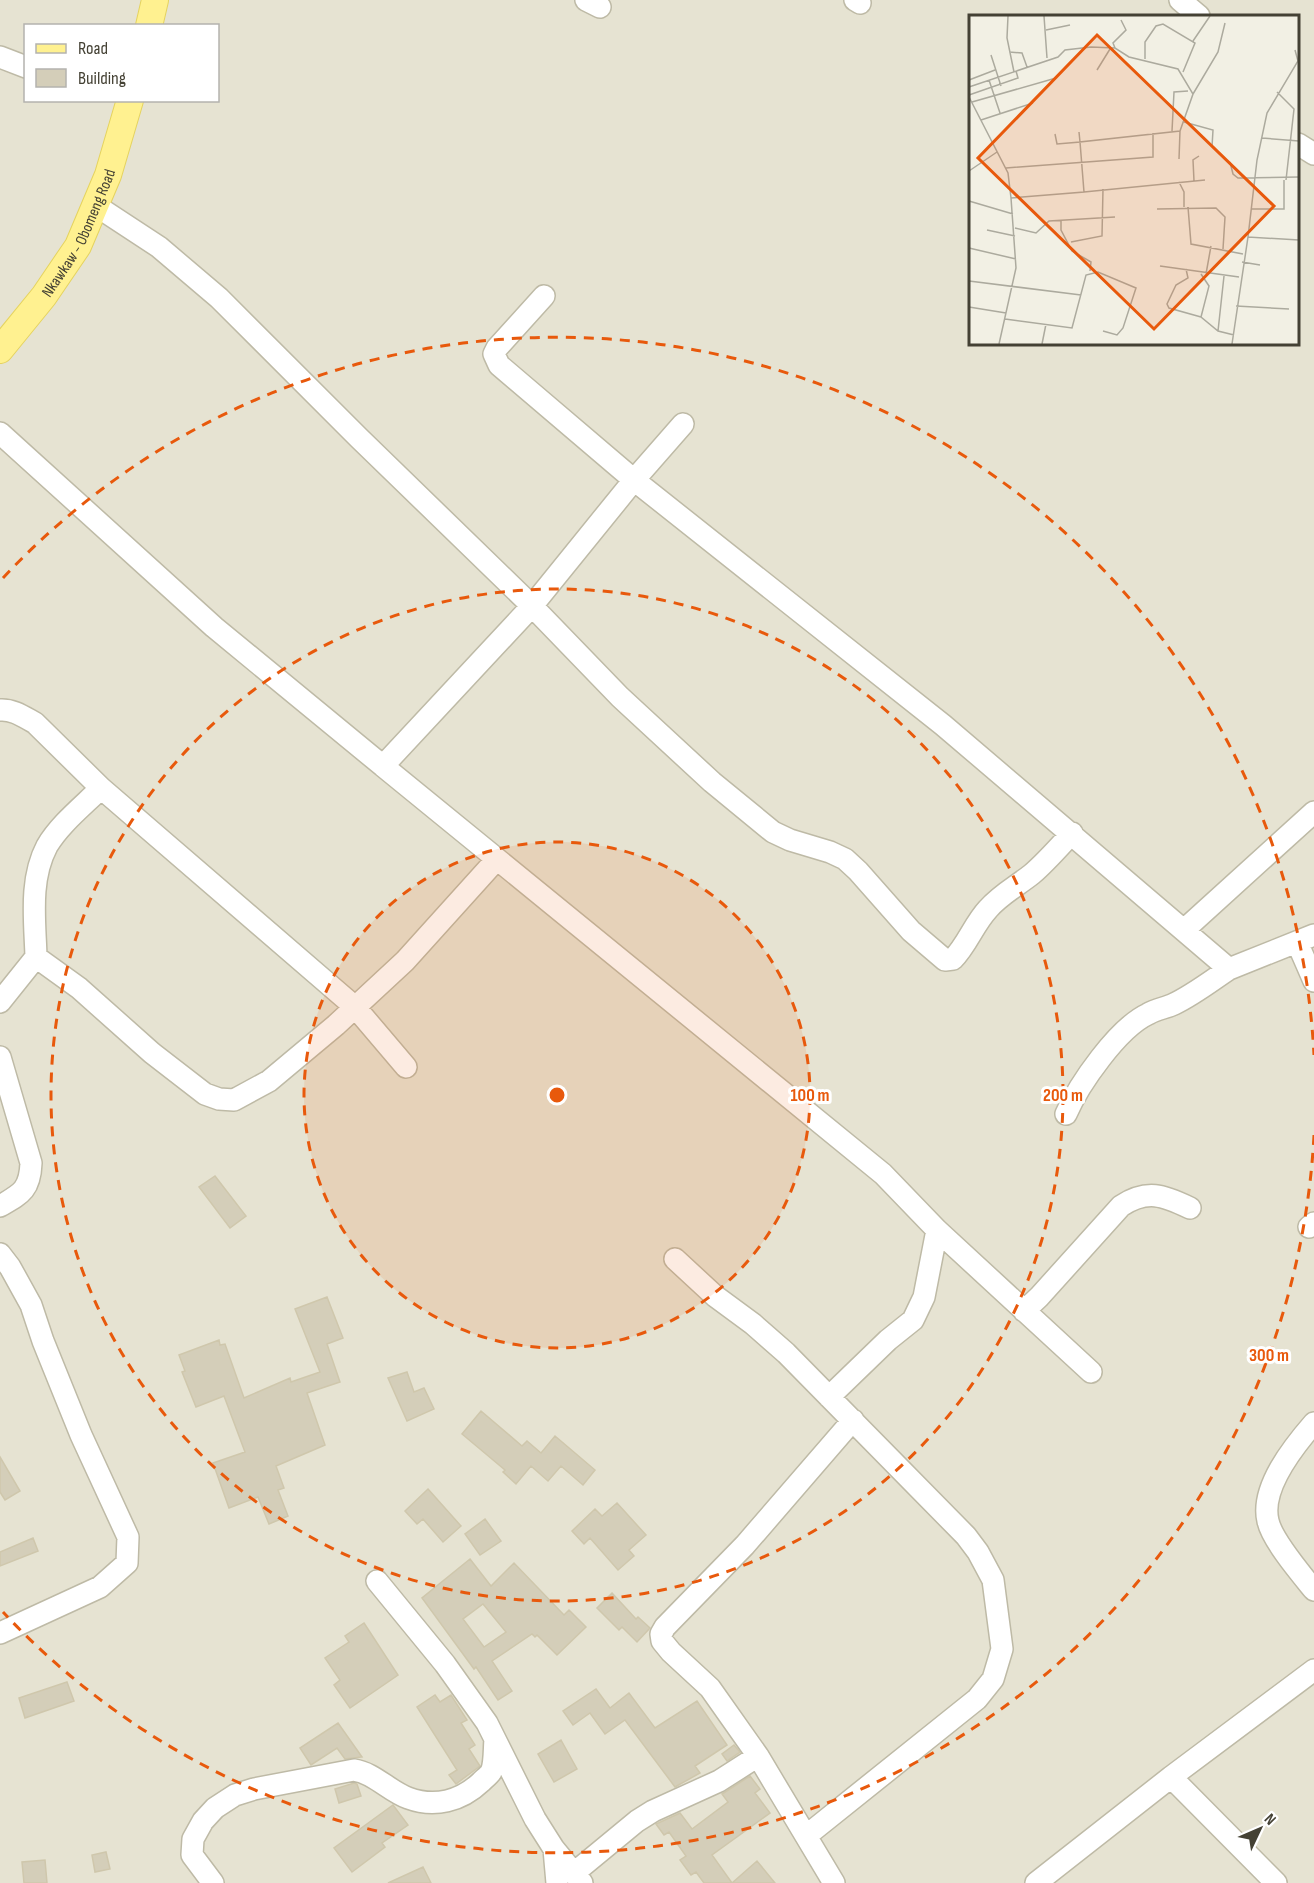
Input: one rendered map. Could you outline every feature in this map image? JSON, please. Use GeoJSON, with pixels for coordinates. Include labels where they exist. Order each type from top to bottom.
{"type":"FeatureCollection","features":[{"type":"Feature","properties":{"kind":"main road"},"geometry":{"type":"LineString","coordinates":[[149,24],[155,0]]}},
{"type":"Feature","properties":{"kind":"main road","name":"Nkawkaw - Obomeng Road"},"geometry":{"type":"LineString","coordinates":[[0,350],[63,270],[78,246],[108,175],[129,102]]}},
{"type":"Feature","properties":{"kind":"street"},"geometry":{"type":"LineString","coordinates":[[1180,0],[1197,15]]}},
{"type":"Feature","properties":{"kind":"street"},"geometry":{"type":"LineString","coordinates":[[0,57],[24,66]]}},
{"type":"Feature","properties":{"kind":"street"},"geometry":{"type":"LineString","coordinates":[[95,205],[159,247],[219,298],[531,606],[620,698],[712,782],[772,832],[845,859],[911,932],[945,960],[953,960],[987,909],[1032,873],[1072,833]]}},
{"type":"Feature","properties":{"kind":"street"},"geometry":{"type":"LineString","coordinates":[[544,296],[497,348],[494,354],[499,365],[634,480],[934,718],[1072,833],[1229,969]]}},
{"type":"Feature","properties":{"kind":"street"},"geometry":{"type":"LineString","coordinates":[[383,766],[531,606],[683,424]]}},
{"type":"Feature","properties":{"kind":"street"},"geometry":{"type":"LineString","coordinates":[[0,433],[214,627],[883,1174],[937,1230],[1091,1372]]}},
{"type":"Feature","properties":{"kind":"street"},"geometry":{"type":"LineString","coordinates":[[0,710],[23,716],[35,723],[101,788],[354,1007],[406,1067]]}},
{"type":"Feature","properties":{"kind":"street"},"geometry":{"type":"LineString","coordinates":[[0,1002],[36,957],[34,902],[41,861],[48,845],[62,827],[101,788]]}},
{"type":"Feature","properties":{"kind":"street"},"geometry":{"type":"LineString","coordinates":[[1184,930],[1314,812]]}},
{"type":"Feature","properties":{"kind":"street"},"geometry":{"type":"LineString","coordinates":[[36,957],[79,988],[152,1053],[204,1094],[219,1100],[234,1100],[269,1081],[405,961],[497,859]]}},
{"type":"Feature","properties":{"kind":"street"},"geometry":{"type":"LineString","coordinates":[[1066,1113],[1086,1077],[1134,1023],[1148,1014],[1175,1004],[1229,969],[1305,939],[1314,981]]}},
{"type":"Feature","properties":{"kind":"street"},"geometry":{"type":"LineString","coordinates":[[0,1057],[30,1163],[30,1178],[22,1194],[0,1206]]}},
{"type":"Feature","properties":{"kind":"street"},"geometry":{"type":"LineString","coordinates":[[1024,1311],[1120,1206],[1134,1197],[1148,1195],[1167,1197],[1190,1208]]}},
{"type":"Feature","properties":{"kind":"street"},"geometry":{"type":"LineString","coordinates":[[829,1397],[888,1340],[913,1320],[924,1298],[937,1230]]}},
{"type":"Feature","properties":{"kind":"street"},"geometry":{"type":"LineString","coordinates":[[0,1254],[31,1305],[81,1435],[128,1537],[127,1563],[100,1587],[0,1634]]}},
{"type":"Feature","properties":{"kind":"street"},"geometry":{"type":"LineString","coordinates":[[675,1258],[715,1296],[753,1324],[853,1420],[966,1536],[978,1552],[993,1580],[1002,1649],[993,1679],[977,1699],[806,1836]]}},
{"type":"Feature","properties":{"kind":"street"},"geometry":{"type":"LineString","coordinates":[[834,1883],[758,1756],[710,1688],[671,1652],[662,1641],[661,1634],[665,1627],[744,1545],[853,1420]]}},
{"type":"Feature","properties":{"kind":"street"},"geometry":{"type":"LineString","coordinates":[[1314,1423],[1281,1467],[1269,1493],[1266,1508],[1268,1522],[1278,1542],[1314,1590]]}},
{"type":"Feature","properties":{"kind":"street"},"geometry":{"type":"LineString","coordinates":[[377,1581],[445,1664],[487,1723],[535,1819],[571,1880],[637,1821],[653,1811],[719,1781],[758,1756]]}},
{"type":"Feature","properties":{"kind":"street"},"geometry":{"type":"LineString","coordinates":[[1036,1883],[1171,1777],[1314,1670]]}},
{"type":"Feature","properties":{"kind":"street"},"geometry":{"type":"LineString","coordinates":[[213,1883],[192,1856],[193,1839],[203,1821],[215,1808],[235,1795],[354,1770],[368,1774],[409,1798],[428,1802],[444,1802],[462,1797],[491,1772],[495,1739]]}},
{"type":"Feature","properties":{"kind":"street"},"geometry":{"type":"LineString","coordinates":[[1171,1777],[1276,1883]]}},
{"type":"Feature","properties":{"kind":"shaded area"},"geometry":{"type":"Polygon","coordinates":[[[0,0],[1314,0],[1314,1883],[0,1883],[0,0]]]}},
{"type":"Feature","properties":{"kind":"building"},"geometry":{"type":"Polygon","coordinates":[[[215,1176],[246,1216],[230,1228],[199,1187],[215,1176]]]}},
{"type":"Feature","properties":{"kind":"building"},"geometry":{"type":"Polygon","coordinates":[[[327,1297],[343,1338],[327,1344],[340,1382],[307,1393],[325,1445],[276,1466],[284,1488],[278,1490],[288,1516],[269,1524],[258,1497],[229,1508],[213,1463],[245,1452],[224,1396],[196,1407],[182,1372],[185,1371],[179,1355],[219,1340],[220,1345],[225,1344],[244,1398],[290,1378],[291,1382],[320,1372],[295,1309],[327,1297]]]}},
{"type":"Feature","properties":{"kind":"building"},"geometry":{"type":"Polygon","coordinates":[[[407,1372],[414,1392],[424,1388],[434,1409],[407,1421],[388,1378],[407,1372]]]}},
{"type":"Feature","properties":{"kind":"building"},"geometry":{"type":"Polygon","coordinates":[[[481,1411],[522,1446],[527,1441],[541,1453],[555,1436],[595,1470],[583,1485],[561,1466],[548,1481],[531,1466],[516,1484],[503,1472],[505,1470],[462,1434],[481,1411]]]}},
{"type":"Feature","properties":{"kind":"building"},"geometry":{"type":"Polygon","coordinates":[[[0,1457],[20,1491],[5,1500],[0,1492],[0,1457]]]}},
{"type":"Feature","properties":{"kind":"building"},"geometry":{"type":"Polygon","coordinates":[[[428,1489],[461,1526],[443,1542],[423,1519],[417,1524],[405,1511],[428,1489]]]}},
{"type":"Feature","properties":{"kind":"building"},"geometry":{"type":"Polygon","coordinates":[[[617,1503],[646,1535],[629,1550],[634,1556],[618,1570],[590,1538],[584,1544],[572,1531],[595,1509],[602,1516],[617,1503]]]}},
{"type":"Feature","properties":{"kind":"building"},"geometry":{"type":"Polygon","coordinates":[[[485,1519],[501,1541],[480,1555],[465,1534],[485,1519]]]}},
{"type":"Feature","properties":{"kind":"building"},"geometry":{"type":"Polygon","coordinates":[[[33,1538],[38,1551],[0,1566],[0,1552],[33,1538]]]}},
{"type":"Feature","properties":{"kind":"building"},"geometry":{"type":"Polygon","coordinates":[[[470,1559],[491,1586],[514,1563],[564,1615],[569,1610],[586,1627],[557,1655],[537,1635],[535,1637],[532,1634],[492,1661],[512,1691],[498,1700],[476,1667],[474,1669],[422,1598],[470,1559]],[[483,1604],[463,1619],[484,1647],[506,1632],[483,1604]]]}},
{"type":"Feature","properties":{"kind":"building"},"geometry":{"type":"Polygon","coordinates":[[[612,1593],[636,1619],[638,1617],[650,1628],[637,1642],[622,1627],[619,1630],[597,1608],[612,1593]]]}},
{"type":"Feature","properties":{"kind":"building"},"geometry":{"type":"Polygon","coordinates":[[[364,1623],[398,1675],[350,1708],[334,1685],[340,1680],[325,1658],[349,1642],[345,1636],[364,1623]]]}},
{"type":"Feature","properties":{"kind":"building"},"geometry":{"type":"Polygon","coordinates":[[[67,1682],[74,1701],[25,1718],[19,1698],[67,1682]]]}},
{"type":"Feature","properties":{"kind":"building"},"geometry":{"type":"Polygon","coordinates":[[[596,1689],[610,1708],[629,1693],[655,1728],[697,1701],[727,1745],[695,1766],[700,1773],[675,1787],[625,1720],[605,1734],[590,1713],[573,1725],[563,1711],[596,1689]]]}},
{"type":"Feature","properties":{"kind":"building"},"geometry":{"type":"Polygon","coordinates":[[[435,1695],[440,1702],[451,1695],[467,1720],[461,1723],[475,1745],[469,1749],[480,1766],[456,1784],[449,1775],[457,1770],[417,1707],[435,1695]]]}},
{"type":"Feature","properties":{"kind":"building"},"geometry":{"type":"Polygon","coordinates":[[[338,1723],[362,1757],[345,1759],[337,1748],[311,1765],[300,1748],[338,1723]]]}},
{"type":"Feature","properties":{"kind":"building"},"geometry":{"type":"Polygon","coordinates":[[[561,1740],[577,1769],[554,1782],[538,1754],[561,1740]]]}},
{"type":"Feature","properties":{"kind":"building"},"geometry":{"type":"Polygon","coordinates":[[[734,1745],[740,1752],[727,1761],[722,1754],[734,1745]]]}},
{"type":"Feature","properties":{"kind":"building"},"geometry":{"type":"Polygon","coordinates":[[[750,1776],[760,1789],[755,1793],[770,1813],[712,1855],[732,1883],[704,1883],[696,1872],[691,1875],[680,1860],[686,1856],[669,1832],[664,1835],[656,1824],[680,1813],[692,1829],[728,1802],[722,1794],[750,1776]]]}},
{"type":"Feature","properties":{"kind":"building"},"geometry":{"type":"Polygon","coordinates":[[[357,1784],[361,1796],[339,1803],[335,1789],[357,1784]]]}},
{"type":"Feature","properties":{"kind":"building"},"geometry":{"type":"Polygon","coordinates":[[[393,1805],[408,1825],[382,1843],[385,1847],[352,1872],[334,1848],[393,1805]]]}},
{"type":"Feature","properties":{"kind":"building"},"geometry":{"type":"Polygon","coordinates":[[[106,1852],[110,1869],[95,1872],[92,1855],[106,1852]]]}},
{"type":"Feature","properties":{"kind":"building"},"geometry":{"type":"Polygon","coordinates":[[[45,1860],[47,1883],[24,1883],[22,1862],[45,1860]]]}},
{"type":"Feature","properties":{"kind":"building"},"geometry":{"type":"Polygon","coordinates":[[[757,1861],[775,1883],[732,1883],[757,1861]]]}},
{"type":"Feature","properties":{"kind":"building"},"geometry":{"type":"Polygon","coordinates":[[[423,1867],[431,1883],[388,1883],[423,1867]]]}}]}
